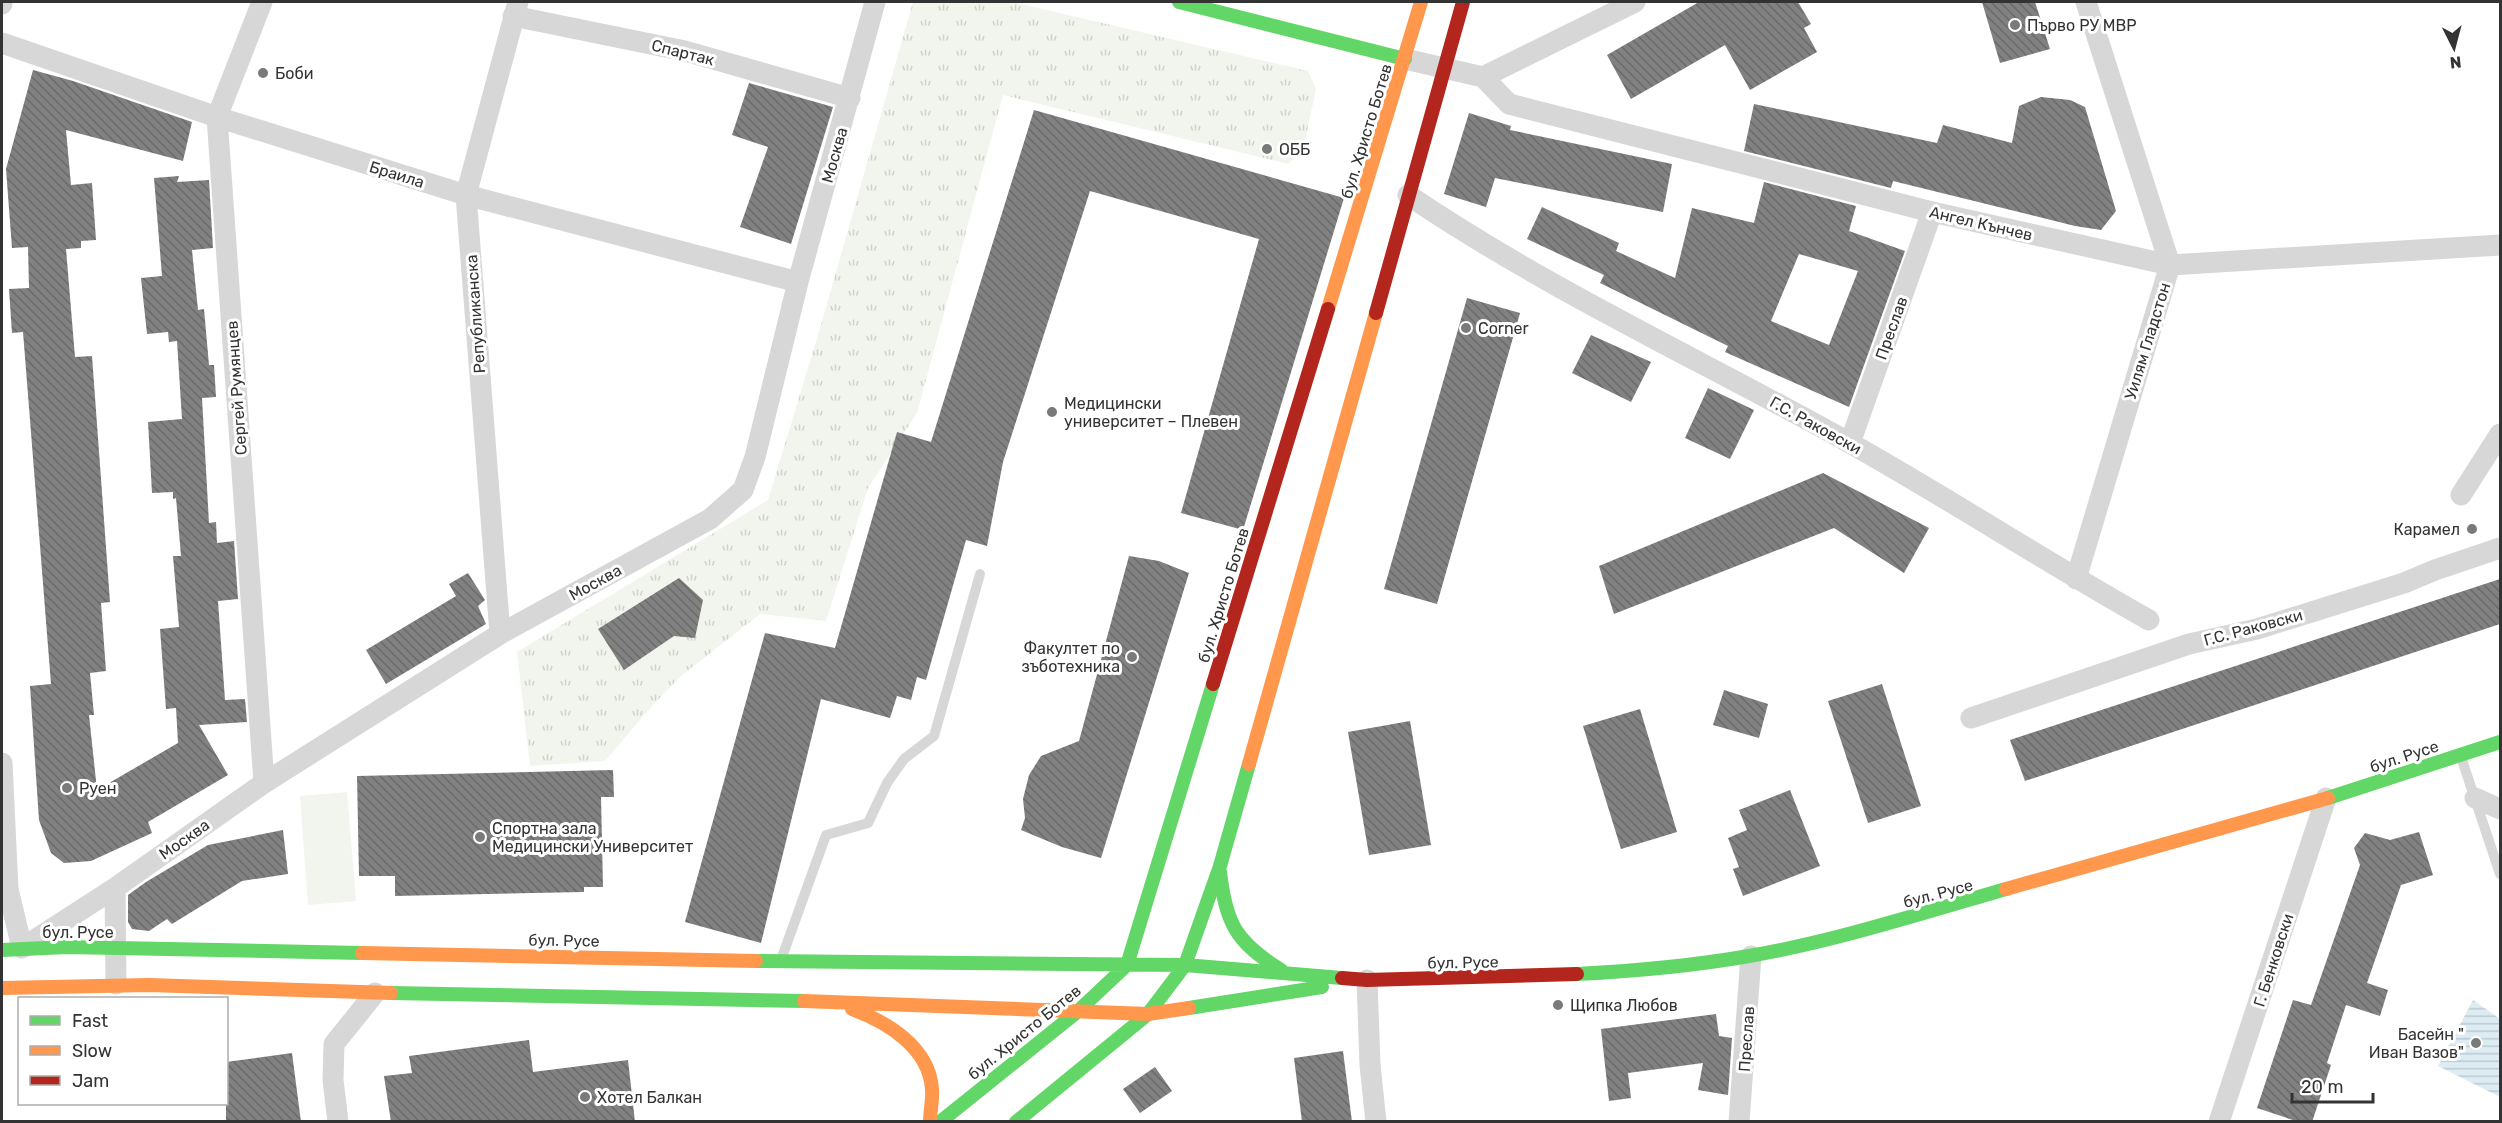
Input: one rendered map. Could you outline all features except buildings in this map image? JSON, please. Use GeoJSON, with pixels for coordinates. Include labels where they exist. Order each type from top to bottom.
{"type":"FeatureCollection","features":[{"type":"Feature","properties":{"kind":"main road"},"geometry":{"type":"LineString","coordinates":[[1179,2],[1405,59]]}},
{"type":"Feature","properties":{"kind":"main road","name":"бул. Христо Ботев"},"geometry":{"type":"LineString","coordinates":[[940,1122],[1077,1012],[1127,965],[1421,2]]}},
{"type":"Feature","properties":{"kind":"main road"},"geometry":{"type":"LineString","coordinates":[[1016,1122],[1148,1014],[1185,965],[1220,866],[1408,195],[1446,70],[1463,2]]}},
{"type":"Feature","properties":{"kind":"main road","name":"бул. Русе"},"geometry":{"type":"LineString","coordinates":[[12,949],[115,948],[1185,965],[1367,980],[1530,977],[1631,971],[1751,956],[1893,922],[2326,798],[2500,742]]}},
{"type":"Feature","properties":{"kind":"main road"},"geometry":{"type":"LineString","coordinates":[[1220,866],[1228,923],[1254,954],[1286,973]]}},
{"type":"Feature","properties":{"kind":"main road","name":"бул. Русе"},"geometry":{"type":"LineString","coordinates":[[1077,1012],[1148,1014],[1367,980]]}},
{"type":"Feature","properties":{"kind":"main road"},"geometry":{"type":"LineString","coordinates":[[2,988],[116,984],[375,993],[826,1001],[1077,1012]]}},
{"type":"Feature","properties":{"kind":"main road"},"geometry":{"type":"LineString","coordinates":[[826,1001],[865,1013],[890,1026],[907,1041],[922,1060],[932,1087],[930,1122]]}},
{"type":"Feature","properties":{"kind":"street","name":"Сергей Румянцев"},"geometry":{"type":"LineString","coordinates":[[262,2],[217,117],[264,783]]}},
{"type":"Feature","properties":{"kind":"street","name":"Москва"},"geometry":{"type":"LineString","coordinates":[[12,949],[115,888],[264,783],[500,634],[710,519],[743,490],[755,457],[798,282],[875,2]]}},
{"type":"Feature","properties":{"kind":"street"},"geometry":{"type":"LineString","coordinates":[[1405,59],[1483,77],[1635,2]]}},
{"type":"Feature","properties":{"kind":"street","name":"Уилям Гладстон"},"geometry":{"type":"LineString","coordinates":[[2076,579],[2170,265],[2086,2]]}},
{"type":"Feature","properties":{"kind":"street","name":"Спартак"},"geometry":{"type":"LineString","coordinates":[[516,9],[685,51],[849,98]]}},
{"type":"Feature","properties":{"kind":"street","name":"Републиканска"},"geometry":{"type":"LineString","coordinates":[[500,634],[466,195],[516,9]]}},
{"type":"Feature","properties":{"kind":"street","name":"Браила"},"geometry":{"type":"LineString","coordinates":[[2,43],[217,117],[466,195],[798,282]]}},
{"type":"Feature","properties":{"kind":"street","name":"Ангел Кънчев"},"geometry":{"type":"LineString","coordinates":[[1483,77],[1509,104],[1932,212],[2170,265],[2500,245]]}},
{"type":"Feature","properties":{"kind":"street","name":"Г.С. Раковски"},"geometry":{"type":"LineString","coordinates":[[1408,195],[1477,242],[1850,443],[2076,579],[2149,620]]}},
{"type":"Feature","properties":{"kind":"street","name":"Преслав"},"geometry":{"type":"LineString","coordinates":[[1850,443],[1932,212]]}},
{"type":"Feature","properties":{"kind":"street"},"geometry":{"type":"LineString","coordinates":[[2461,495],[2500,434]]}},
{"type":"Feature","properties":{"kind":"street","name":"Г.С. Раковски"},"geometry":{"type":"LineString","coordinates":[[1971,718],[2189,644],[2257,629],[2404,583],[2500,548]]}},
{"type":"Feature","properties":{"kind":"street"},"geometry":{"type":"LineString","coordinates":[[2,763],[12,949]]}},
{"type":"Feature","properties":{"kind":"street","name":"Г. Бенковски"},"geometry":{"type":"LineString","coordinates":[[2219,1122],[2326,798]]}},
{"type":"Feature","properties":{"kind":"street"},"geometry":{"type":"LineString","coordinates":[[2475,798],[2500,809]]}},
{"type":"Feature","properties":{"kind":"street"},"geometry":{"type":"LineString","coordinates":[[115,888],[116,984]]}},
{"type":"Feature","properties":{"kind":"street","name":"Преслав"},"geometry":{"type":"LineString","coordinates":[[1739,1122],[1751,956]]}},
{"type":"Feature","properties":{"kind":"street"},"geometry":{"type":"LineString","coordinates":[[1367,980],[1370,1065],[1376,1122]]}},
{"type":"Feature","properties":{"kind":"street"},"geometry":{"type":"LineString","coordinates":[[338,1122],[333,1080],[334,1044],[375,993]]}},
{"type":"Feature","properties":{"kind":"lane"},"geometry":{"type":"LineString","coordinates":[[781,960],[826,835],[868,822],[887,783],[904,759],[934,736],[980,574]]}},
{"type":"Feature","properties":{"kind":"lane"},"geometry":{"type":"LineString","coordinates":[[2460,755],[2500,874]]}},
{"type":"Feature","properties":{"kind":"green space"},"geometry":{"type":"Polygon","coordinates":[[[913,2],[1012,2],[1308,71],[1316,89],[1304,145],[1289,164],[1003,95],[917,413],[868,488],[826,621],[760,614],[681,676],[605,761],[530,766],[517,652],[768,500],[821,325],[913,2]]]}},
{"type":"Feature","properties":{"kind":"green space"},"geometry":{"type":"Polygon","coordinates":[[[347,792],[356,901],[308,905],[300,796],[347,792]]]}},
{"type":"Feature","properties":{"kind":"shaded area","name":"Басейн \" Иван Вазов\""},"geometry":{"type":"Polygon","coordinates":[[[2473,1000],[2500,1019],[2500,1097],[2438,1066],[2473,1000]]]}},
{"type":"Feature","properties":{"kind":"traffic: fast"},"geometry":{"type":"LineString","coordinates":[[1179,2],[1405,59]]}},
{"type":"Feature","properties":{"kind":"traffic: fast"},"geometry":{"type":"LineString","coordinates":[[940,1122],[1077,1012],[1127,965],[1213,684]]}},
{"type":"Feature","properties":{"kind":"traffic: fast"},"geometry":{"type":"LineString","coordinates":[[2328,798],[2500,742]]}},
{"type":"Feature","properties":{"kind":"traffic: fast"},"geometry":{"type":"LineString","coordinates":[[1016,1122],[1148,1014],[1185,965],[1220,866],[1249,764]]}},
{"type":"Feature","properties":{"kind":"traffic: fast"},"geometry":{"type":"LineString","coordinates":[[1220,872],[1226,905],[1236,930],[1253,950],[1281,970]]}},
{"type":"Feature","properties":{"kind":"traffic: fast"},"geometry":{"type":"LineString","coordinates":[[1577,974],[1642,970],[1728,960],[1782,950],[1879,926],[2006,889]]}},
{"type":"Feature","properties":{"kind":"traffic: fast"},"geometry":{"type":"LineString","coordinates":[[2,950],[67,947],[362,953]]}},
{"type":"Feature","properties":{"kind":"traffic: fast"},"geometry":{"type":"LineString","coordinates":[[756,961],[1185,965],[1342,978]]}},
{"type":"Feature","properties":{"kind":"traffic: fast"},"geometry":{"type":"LineString","coordinates":[[1189,1008],[1322,987]]}},
{"type":"Feature","properties":{"kind":"traffic: fast"},"geometry":{"type":"LineString","coordinates":[[391,993],[804,1001]]}},
{"type":"Feature","properties":{"kind":"traffic: slow"},"geometry":{"type":"LineString","coordinates":[[1328,309],[1421,2]]}},
{"type":"Feature","properties":{"kind":"traffic: slow"},"geometry":{"type":"LineString","coordinates":[[1249,764],[1376,313]]}},
{"type":"Feature","properties":{"kind":"traffic: slow"},"geometry":{"type":"LineString","coordinates":[[2006,889],[2328,798]]}},
{"type":"Feature","properties":{"kind":"traffic: slow"},"geometry":{"type":"LineString","coordinates":[[362,953],[756,961]]}},
{"type":"Feature","properties":{"kind":"traffic: slow"},"geometry":{"type":"LineString","coordinates":[[2,988],[149,985],[391,993]]}},
{"type":"Feature","properties":{"kind":"traffic: slow"},"geometry":{"type":"LineString","coordinates":[[804,1001],[1148,1014],[1189,1008]]}},
{"type":"Feature","properties":{"kind":"traffic: slow"},"geometry":{"type":"LineString","coordinates":[[852,1009],[892,1029],[915,1049],[929,1074],[932,1089],[930,1122]]}},
{"type":"Feature","properties":{"kind":"traffic: jam"},"geometry":{"type":"LineString","coordinates":[[1376,313],[1463,2]]}},
{"type":"Feature","properties":{"kind":"traffic: jam"},"geometry":{"type":"LineString","coordinates":[[1213,684],[1328,309]]}},
{"type":"Feature","properties":{"kind":"traffic: jam"},"geometry":{"type":"LineString","coordinates":[[1342,978],[1367,980],[1577,974]]}},
{"type":"Feature","properties":{"kind":"place","name":"Първо РУ МВР"},"geometry":{"type":"Point","coordinates":[2015,25]}},
{"type":"Feature","properties":{"kind":"place","name":"Боби"},"geometry":{"type":"Point","coordinates":[263,73]}},
{"type":"Feature","properties":{"kind":"place","name":"ОББ"},"geometry":{"type":"Point","coordinates":[1267,149]}},
{"type":"Feature","properties":{"kind":"place","name":"Corner"},"geometry":{"type":"Point","coordinates":[1466,328]}},
{"type":"Feature","properties":{"kind":"place","name":"Медицински университет – Плевен"},"geometry":{"type":"Point","coordinates":[1052,412]}},
{"type":"Feature","properties":{"kind":"place","name":"Карамел"},"geometry":{"type":"Point","coordinates":[2472,529]}},
{"type":"Feature","properties":{"kind":"place","name":"Факултет по зъботехника"},"geometry":{"type":"Point","coordinates":[1132,657]}},
{"type":"Feature","properties":{"kind":"place","name":"Руен"},"geometry":{"type":"Point","coordinates":[67,788]}},
{"type":"Feature","properties":{"kind":"place","name":"Спортна зала Медицински Университет"},"geometry":{"type":"Point","coordinates":[480,837]}},
{"type":"Feature","properties":{"kind":"place","name":"Щипка Любов"},"geometry":{"type":"Point","coordinates":[1558,1005]}},
{"type":"Feature","properties":{"kind":"place","name":"Басейн \" Иван Вазов\""},"geometry":{"type":"Point","coordinates":[2476,1043]}},
{"type":"Feature","properties":{"kind":"place","name":"Хотел Балкан"},"geometry":{"type":"Point","coordinates":[585,1097]}}]}
